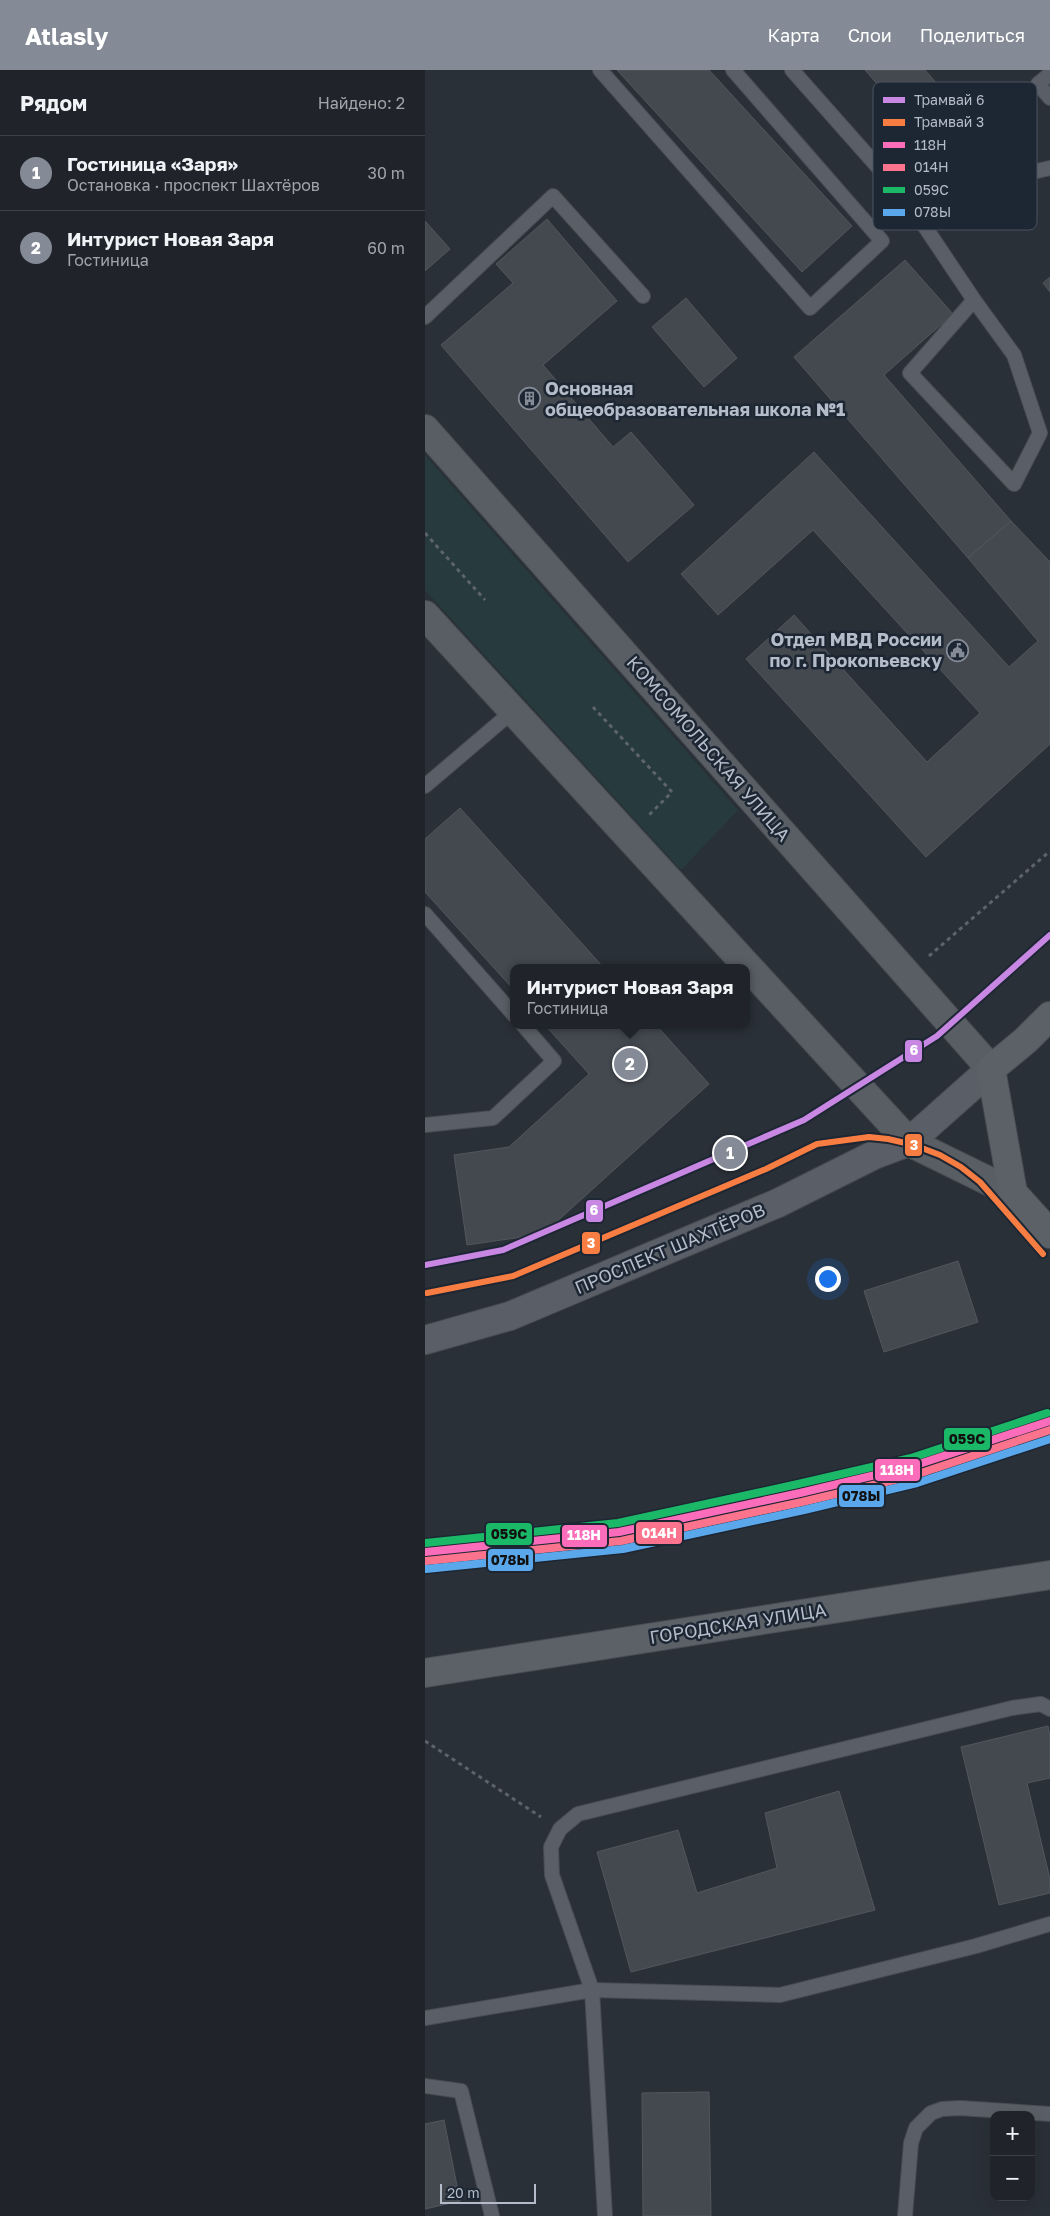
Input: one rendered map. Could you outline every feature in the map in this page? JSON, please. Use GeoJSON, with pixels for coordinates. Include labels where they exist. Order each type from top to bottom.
{"type":"FeatureCollection","features":[{"type":"Feature","properties":{"kind":"main road","name":"КОМСОМОЛЬСКАЯ УЛИЦА"},"geometry":{"type":"LineString","coordinates":[[425,429],[991,1069]]}},
{"type":"Feature","properties":{"kind":"main road"},"geometry":{"type":"LineString","coordinates":[[425,615],[746,964]]}},
{"type":"Feature","properties":{"kind":"main road"},"geometry":{"type":"LineString","coordinates":[[750,969],[909,1142],[1013,1194],[1050,1234]]}},
{"type":"Feature","properties":{"kind":"main road"},"geometry":{"type":"LineString","coordinates":[[1013,1194],[991,1069],[1026,1040],[1050,1016]]}},
{"type":"Feature","properties":{"kind":"main road","name":"ГОРОДСКАЯ УЛИЦА"},"geometry":{"type":"LineString","coordinates":[[425,1673],[1050,1575]]}},
{"type":"Feature","properties":{"kind":"street"},"geometry":{"type":"LineString","coordinates":[[909,1142],[991,1069]]}},
{"type":"Feature","properties":{"kind":"street","name":"ПРОСПЕКТ ШАХТЁРОВ"},"geometry":{"type":"LineString","coordinates":[[426,1337],[510,1316],[777,1203],[874,1155],[909,1142]]}},
{"type":"Feature","properties":{"kind":"lane"},"geometry":{"type":"LineString","coordinates":[[600,70],[810,308],[883,241],[873,230]]}},
{"type":"Feature","properties":{"kind":"lane"},"geometry":{"type":"LineString","coordinates":[[733,70],[873,230]]}},
{"type":"Feature","properties":{"kind":"lane"},"geometry":{"type":"LineString","coordinates":[[792,70],[873,162]]}},
{"type":"Feature","properties":{"kind":"lane"},"geometry":{"type":"LineString","coordinates":[[1050,74],[1038,84],[1050,98]]}},
{"type":"Feature","properties":{"kind":"lane"},"geometry":{"type":"LineString","coordinates":[[1037,171],[1050,168]]}},
{"type":"Feature","properties":{"kind":"lane"},"geometry":{"type":"LineString","coordinates":[[425,317],[553,196],[643,296]]}},
{"type":"Feature","properties":{"kind":"lane"},"geometry":{"type":"LineString","coordinates":[[927,230],[1014,355],[1040,433],[1014,484],[910,373],[974,300]]}},
{"type":"Feature","properties":{"kind":"lane"},"geometry":{"type":"LineString","coordinates":[[425,786],[513,711]]}},
{"type":"Feature","properties":{"kind":"lane"},"geometry":{"type":"LineString","coordinates":[[425,914],[510,1010]]}},
{"type":"Feature","properties":{"kind":"lane"},"geometry":{"type":"LineString","coordinates":[[425,1125],[493,1118],[554,1061],[526,1029]]}},
{"type":"Feature","properties":{"kind":"lane"},"geometry":{"type":"LineString","coordinates":[[605,2216],[592,1990],[552,1875],[551,1847],[560,1829],[578,1814],[713,1780],[1012,1708],[1041,1704],[1050,1709]]}},
{"type":"Feature","properties":{"kind":"lane"},"geometry":{"type":"LineString","coordinates":[[425,2018],[592,1990],[780,1995],[976,1946],[1050,1924]]}},
{"type":"Feature","properties":{"kind":"lane"},"geometry":{"type":"LineString","coordinates":[[425,2086],[461,2091],[492,2216]]}},
{"type":"Feature","properties":{"kind":"lane"},"geometry":{"type":"LineString","coordinates":[[905,2216],[911,2143],[916,2128],[931,2113],[942,2109],[960,2108],[1050,2114]]}},
{"type":"Feature","properties":{"kind":"path"},"geometry":{"type":"LineString","coordinates":[[425,533],[485,600]]}},
{"type":"Feature","properties":{"kind":"path"},"geometry":{"type":"LineString","coordinates":[[593,707],[672,792],[628,836]]}},
{"type":"Feature","properties":{"kind":"path"},"geometry":{"type":"LineString","coordinates":[[907,975],[1050,852]]}},
{"type":"Feature","properties":{"kind":"path"},"geometry":{"type":"LineString","coordinates":[[425,1741],[560,1829]]}},
{"type":"Feature","properties":{"kind":"green space"},"geometry":{"type":"Polygon","coordinates":[[[425,455],[738,810],[681,870],[425,590],[425,455]]]}},
{"type":"Feature","properties":{"kind":"building"},"geometry":{"type":"Polygon","coordinates":[[[617,70],[709,70],[852,226],[802,272],[617,70]]]}},
{"type":"Feature","properties":{"kind":"building"},"geometry":{"type":"Polygon","coordinates":[[[865,70],[925,70],[935,82],[876,82],[865,70]]]}},
{"type":"Feature","properties":{"kind":"building","name":"Основная общеобразовательная школа №1"},"geometry":{"type":"Polygon","coordinates":[[[547,219],[617,301],[543,365],[613,447],[631,432],[694,505],[628,562],[441,345],[513,283],[496,264],[547,219]]]}},
{"type":"Feature","properties":{"kind":"building"},"geometry":{"type":"Polygon","coordinates":[[[425,221],[450,249],[425,271],[425,221]]]}},
{"type":"Feature","properties":{"kind":"building"},"geometry":{"type":"Polygon","coordinates":[[[905,260],[953,314],[884,375],[1011,521],[968,558],[794,357],[905,260]]]}},
{"type":"Feature","properties":{"kind":"building"},"geometry":{"type":"Polygon","coordinates":[[[1050,277],[1050,292],[1043,283],[1050,277]]]}},
{"type":"Feature","properties":{"kind":"building"},"geometry":{"type":"Polygon","coordinates":[[[686,298],[737,358],[704,387],[652,327],[686,298]]]}},
{"type":"Feature","properties":{"kind":"building","name":"Отдел МВД России по г. Прокопьевску"},"geometry":{"type":"Polygon","coordinates":[[[814,452],[1009,667],[1038,641],[968,558],[1011,521],[1050,562],[1050,744],[926,857],[746,659],[794,615],[927,762],[980,713],[813,530],[718,615],[681,574],[814,452]]]}},
{"type":"Feature","properties":{"kind":"building"},"geometry":{"type":"Polygon","coordinates":[[[460,808],[600,964],[510,964],[510,986],[425,892],[425,839],[460,808]]]}},
{"type":"Feature","properties":{"kind":"building"},"geometry":{"type":"Polygon","coordinates":[[[549,1029],[660,1029],[709,1084],[543,1234],[467,1245],[454,1155],[509,1147],[589,1074],[549,1029]]]}},
{"type":"Feature","properties":{"kind":"building"},"geometry":{"type":"Polygon","coordinates":[[[958,1261],[978,1322],[884,1352],[864,1291],[958,1261]]]}},
{"type":"Feature","properties":{"kind":"building"},"geometry":{"type":"Polygon","coordinates":[[[1048,1726],[1050,1736],[1050,1778],[1027,1783],[1050,1879],[1050,1893],[999,1905],[961,1747],[1048,1726]]]}},
{"type":"Feature","properties":{"kind":"building"},"geometry":{"type":"Polygon","coordinates":[[[839,1791],[875,1910],[631,1972],[597,1852],[678,1830],[697,1893],[777,1868],[765,1813],[839,1791]]]}},
{"type":"Feature","properties":{"kind":"building"},"geometry":{"type":"Polygon","coordinates":[[[709,2092],[711,2216],[643,2216],[642,2093],[709,2092]]]}},
{"type":"Feature","properties":{"kind":"building"},"geometry":{"type":"Polygon","coordinates":[[[444,2120],[460,2201],[425,2209],[425,2124],[444,2120]]]}},
{"type":"Feature","properties":{"kind":"tram line","name":"6"},"geometry":{"type":"LineString","coordinates":[[425,1265],[503,1250],[804,1120],[937,1036],[1050,935]]}},
{"type":"Feature","properties":{"kind":"tram line","name":"3"},"geometry":{"type":"LineString","coordinates":[[427,1293],[513,1276],[766,1169],[817,1144],[869,1137],[914,1145],[940,1155],[961,1167],[980,1182],[1043,1254]]}},
{"type":"Feature","properties":{"kind":"transit line","name":"059С"},"geometry":{"type":"LineString","coordinates":[[425,1543],[618,1523],[911,1458],[1047,1413]]}},
{"type":"Feature","properties":{"kind":"transit line","name":"118Н"},"geometry":{"type":"LineString","coordinates":[[425,1552],[619,1532],[800,1493],[913,1466],[1050,1421]]}},
{"type":"Feature","properties":{"kind":"transit line","name":"014Н"},"geometry":{"type":"LineString","coordinates":[[426,1561],[621,1541],[802,1502],[915,1475],[1050,1430]]}},
{"type":"Feature","properties":{"kind":"transit line","name":"078Ы"},"geometry":{"type":"LineString","coordinates":[[426,1569],[623,1549],[804,1510],[917,1483],[1050,1439]]}},
{"type":"Feature","properties":{"kind":"place","name":"Основная общеобразовательная школа №1"},"geometry":{"type":"Point","coordinates":[529,399]}},
{"type":"Feature","properties":{"kind":"place","name":"Отдел МВД России по г. Прокопьевску"},"geometry":{"type":"Point","coordinates":[958,650]}},
{"type":"Feature","properties":{"kind":"place","name":"Интурист Новая Заря"},"geometry":{"type":"Point","coordinates":[630,1064]}},
{"type":"Feature","properties":{"kind":"place","name":"Гостиница «Заря»"},"geometry":{"type":"Point","coordinates":[730,1153]}}]}
